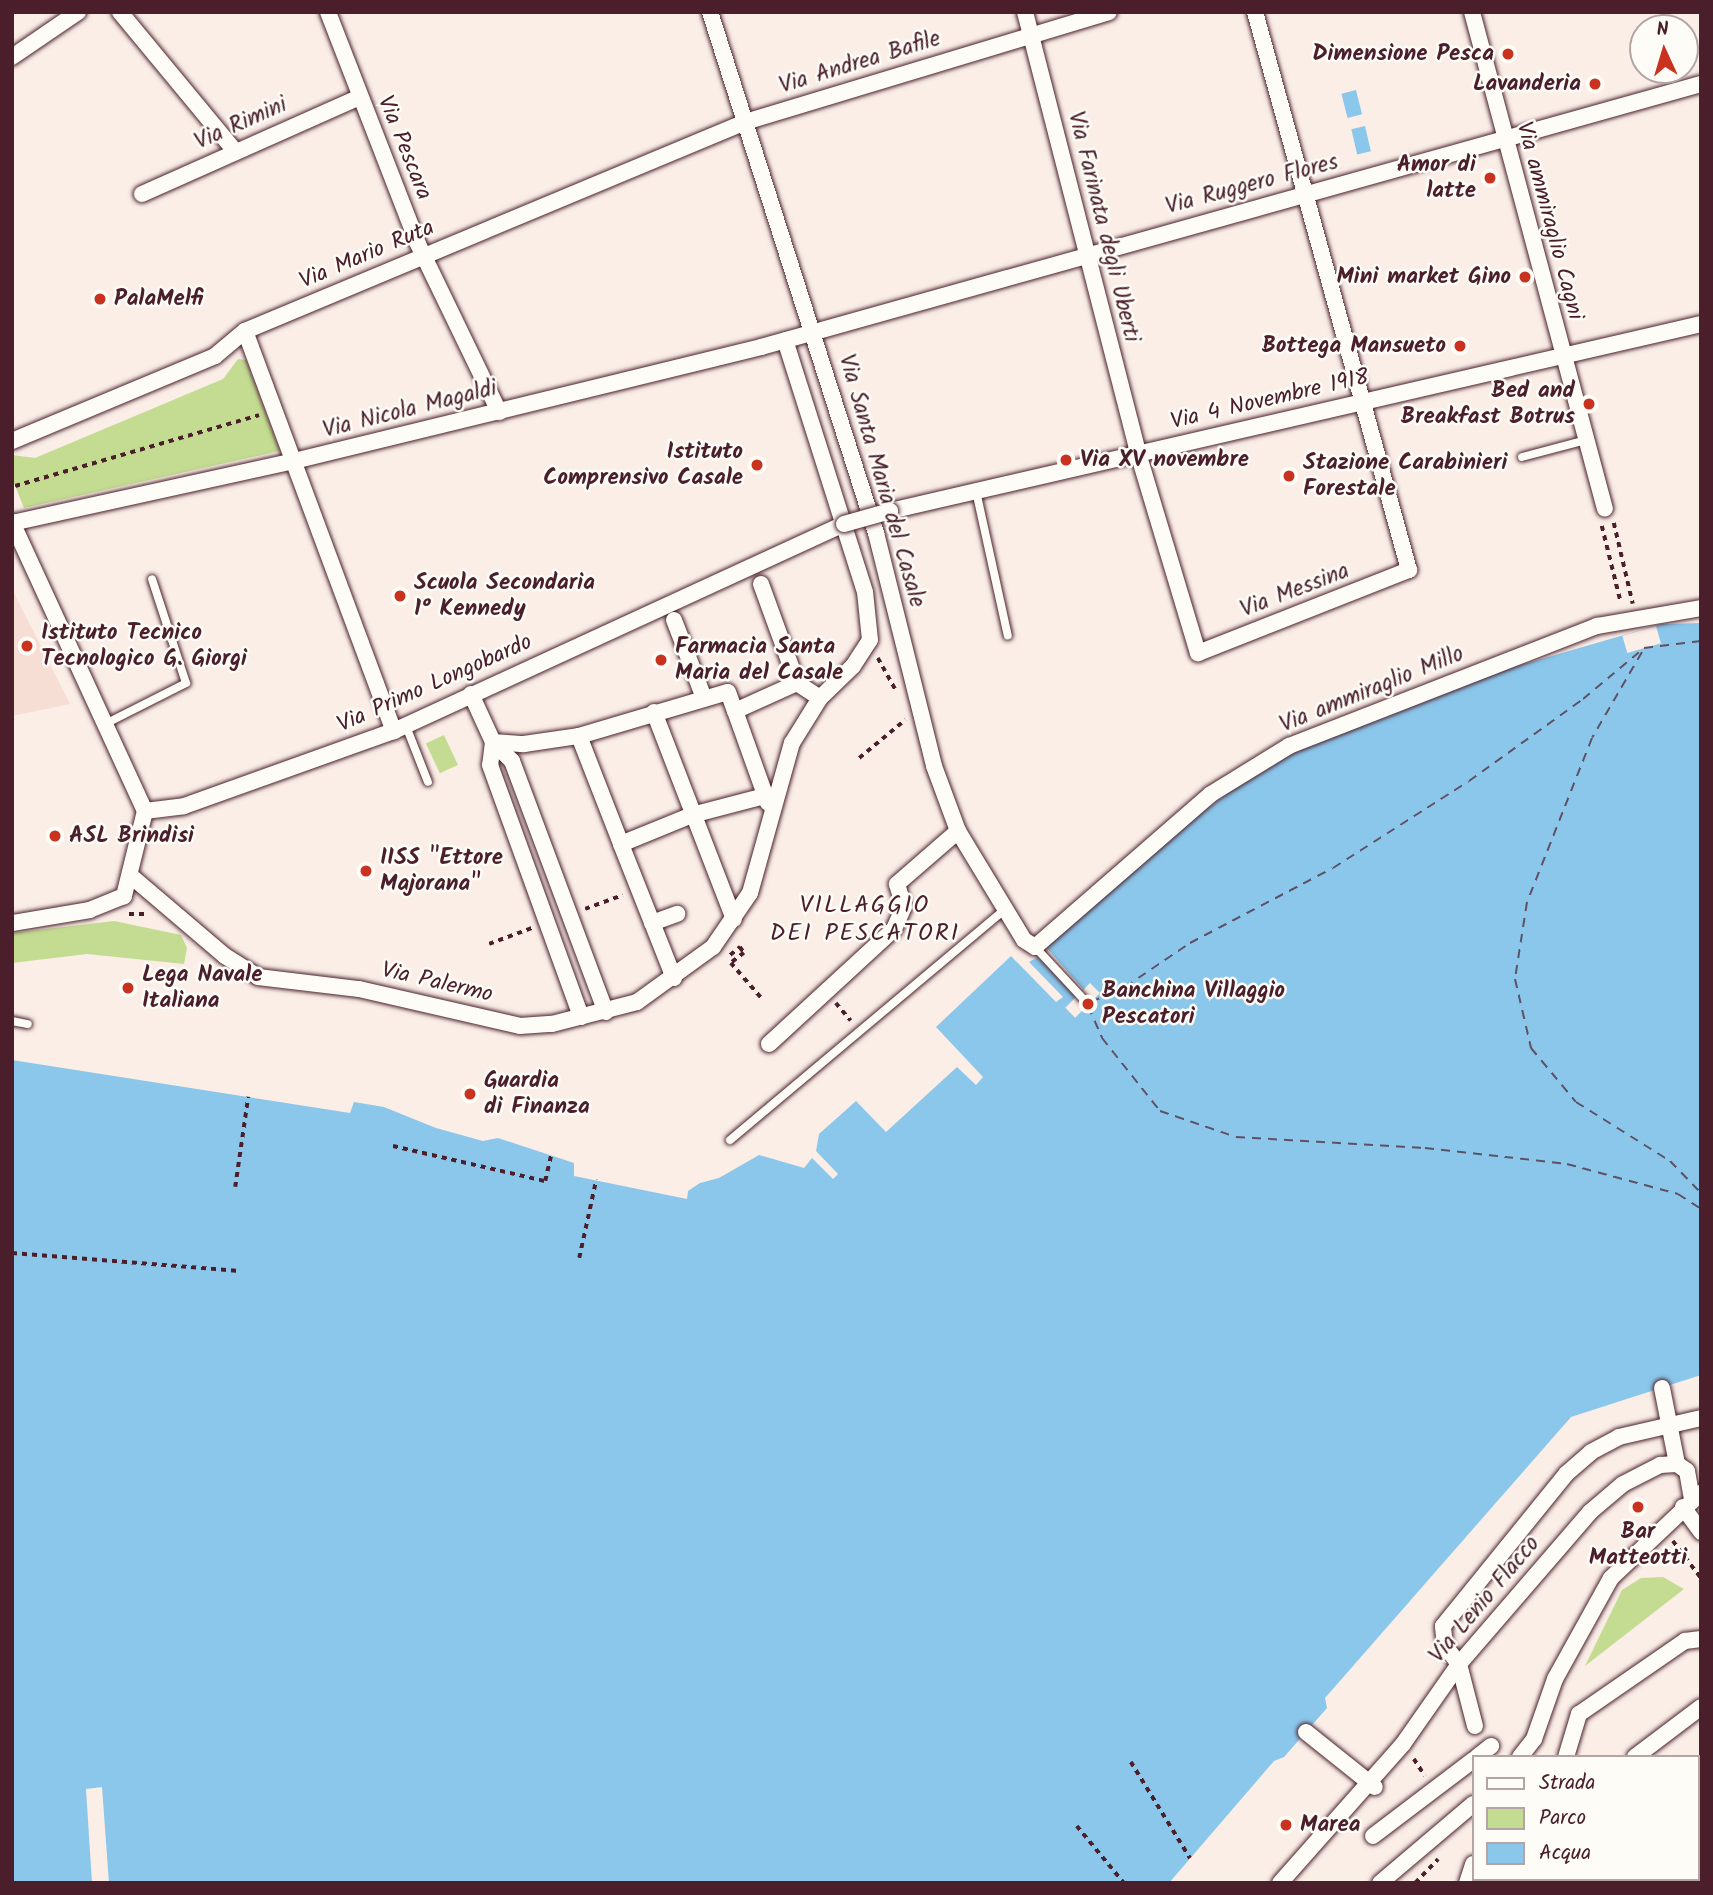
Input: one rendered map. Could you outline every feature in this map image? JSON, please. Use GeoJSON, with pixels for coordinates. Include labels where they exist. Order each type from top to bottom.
{"type":"FeatureCollection","features":[{"type":"Feature","properties":{"kind":"street"},"geometry":{"type":"LineString","coordinates":[[12,57],[78,12]]}},
{"type":"Feature","properties":{"kind":"street"},"geometry":{"type":"LineString","coordinates":[[120,12],[235,151]]}},
{"type":"Feature","properties":{"kind":"street","name":"Via Pescara"},"geometry":{"type":"LineString","coordinates":[[328,12],[358,98],[426,255],[499,412]]}},
{"type":"Feature","properties":{"kind":"street","name":"Via Santa Maria del Casale"},"geometry":{"type":"LineString","coordinates":[[710,12],[816,332],[876,533],[923,730],[958,831],[1004,910],[1024,940],[1035,947]]}},
{"type":"Feature","properties":{"kind":"street","name":"Via Farinata degli Uberti"},"geometry":{"type":"LineString","coordinates":[[1025,12],[1138,453]]}},
{"type":"Feature","properties":{"kind":"street","name":"Via Andrea Bafile"},"geometry":{"type":"LineString","coordinates":[[745,122],[1109,12]]}},
{"type":"Feature","properties":{"kind":"street"},"geometry":{"type":"LineString","coordinates":[[1255,12],[1363,403]]}},
{"type":"Feature","properties":{"kind":"street","name":"Via ammiraglio Cagni"},"geometry":{"type":"LineString","coordinates":[[1472,12],[1561,355],[1605,509]]}},
{"type":"Feature","properties":{"kind":"street","name":"Via Ruggero Flores"},"geometry":{"type":"LineString","coordinates":[[816,332],[1086,254],[1701,84]]}},
{"type":"Feature","properties":{"kind":"street","name":"Via Rimini"},"geometry":{"type":"LineString","coordinates":[[142,194],[358,98]]}},
{"type":"Feature","properties":{"kind":"street","name":"Via Mario Ruta"},"geometry":{"type":"LineString","coordinates":[[12,441],[215,356],[245,331],[745,122]]}},
{"type":"Feature","properties":{"kind":"street","name":"Via 4 Novembre 1918"},"geometry":{"type":"LineString","coordinates":[[890,511],[1561,355],[1700,328]]}},
{"type":"Feature","properties":{"kind":"street"},"geometry":{"type":"LineString","coordinates":[[245,331],[400,729]]}},
{"type":"Feature","properties":{"kind":"street","name":"Via Nicola Magaldi"},"geometry":{"type":"LineString","coordinates":[[12,522],[294,461],[816,332]]}},
{"type":"Feature","properties":{"kind":"street","name":"Via Palermo"},"geometry":{"type":"LineString","coordinates":[[131,876],[225,956],[258,976],[359,989],[520,1026],[606,1012],[637,1002],[674,978],[713,947],[750,893],[767,802],[792,743],[820,698],[853,666],[870,640],[865,592],[785,340]]}},
{"type":"Feature","properties":{"kind":"street","name":"Via Messina"},"geometry":{"type":"LineString","coordinates":[[1138,453],[1198,653],[1409,570],[1363,403]]}},
{"type":"Feature","properties":{"kind":"street","name":"Via Primo Longobardo"},"geometry":{"type":"LineString","coordinates":[[145,811],[184,806],[400,729],[844,524],[890,511]]}},
{"type":"Feature","properties":{"kind":"street"},"geometry":{"type":"LineString","coordinates":[[12,522],[145,811],[124,896],[90,910],[12,923]]}},
{"type":"Feature","properties":{"kind":"street"},"geometry":{"type":"LineString","coordinates":[[761,584],[797,683],[820,698]]}},
{"type":"Feature","properties":{"kind":"street","name":"Via ammiraglio Millo"},"geometry":{"type":"LineString","coordinates":[[1035,947],[1211,793],[1289,746],[1597,626],[1701,608]]}},
{"type":"Feature","properties":{"kind":"street"},"geometry":{"type":"LineString","coordinates":[[674,620],[704,698]]}},
{"type":"Feature","properties":{"kind":"street"},"geometry":{"type":"LineString","coordinates":[[735,711],[797,683]]}},
{"type":"Feature","properties":{"kind":"street"},"geometry":{"type":"LineString","coordinates":[[493,742],[524,744],[579,736],[728,692],[767,802],[692,815],[621,844]]}},
{"type":"Feature","properties":{"kind":"street"},"geometry":{"type":"LineString","coordinates":[[471,694],[493,742],[512,761],[606,1012]]}},
{"type":"Feature","properties":{"kind":"street"},"geometry":{"type":"LineString","coordinates":[[654,712],[734,919]]}},
{"type":"Feature","properties":{"kind":"street"},"geometry":{"type":"LineString","coordinates":[[579,736],[674,978]]}},
{"type":"Feature","properties":{"kind":"street"},"geometry":{"type":"LineString","coordinates":[[493,742],[490,765],[581,1017]]}},
{"type":"Feature","properties":{"kind":"street"},"geometry":{"type":"LineString","coordinates":[[769,1044],[894,929],[904,907],[897,884],[958,831]]}},
{"type":"Feature","properties":{"kind":"street"},"geometry":{"type":"LineString","coordinates":[[652,923],[677,914]]}},
{"type":"Feature","properties":{"kind":"street"},"geometry":{"type":"LineString","coordinates":[[1662,1388],[1677,1464],[1687,1471],[1701,1532]]}},
{"type":"Feature","properties":{"kind":"street"},"geometry":{"type":"LineString","coordinates":[[1475,1726],[1459,1664],[1445,1646],[1443,1626],[1566,1474],[1591,1452],[1619,1437],[1667,1423],[1701,1418]]}},
{"type":"Feature","properties":{"kind":"street","name":"Via Lenio Flacco"},"geometry":{"type":"LineString","coordinates":[[1280,1883],[1372,1786],[1459,1664],[1590,1512],[1644,1471],[1677,1464]]}},
{"type":"Feature","properties":{"kind":"street"},"geometry":{"type":"LineString","coordinates":[[1522,1755],[1534,1739],[1555,1679],[1611,1577],[1692,1499]]}},
{"type":"Feature","properties":{"kind":"street"},"geometry":{"type":"LineString","coordinates":[[1567,1755],[1579,1714],[1685,1641],[1701,1639]]}},
{"type":"Feature","properties":{"kind":"street"},"geometry":{"type":"LineString","coordinates":[[1637,1755],[1701,1707]]}},
{"type":"Feature","properties":{"kind":"street"},"geometry":{"type":"LineString","coordinates":[[1306,1732],[1372,1786]]}},
{"type":"Feature","properties":{"kind":"street"},"geometry":{"type":"LineString","coordinates":[[1479,1755],[1491,1746]]}},
{"type":"Feature","properties":{"kind":"street"},"geometry":{"type":"LineString","coordinates":[[1373,1836],[1472,1760]]}},
{"type":"Feature","properties":{"kind":"street"},"geometry":{"type":"LineString","coordinates":[[1380,1883],[1472,1805]]}},
{"type":"Feature","properties":{"kind":"lane"},"geometry":{"type":"LineString","coordinates":[[1522,457],[1586,440]]}},
{"type":"Feature","properties":{"kind":"lane"},"geometry":{"type":"LineString","coordinates":[[976,491],[1008,636]]}},
{"type":"Feature","properties":{"kind":"lane"},"geometry":{"type":"LineString","coordinates":[[105,724],[186,683],[152,579]]}},
{"type":"Feature","properties":{"kind":"lane"},"geometry":{"type":"LineString","coordinates":[[400,729],[428,782]]}},
{"type":"Feature","properties":{"kind":"lane"},"geometry":{"type":"LineString","coordinates":[[730,1140],[1004,910]]}},
{"type":"Feature","properties":{"kind":"lane"},"geometry":{"type":"LineString","coordinates":[[1035,947],[1088,1004]]}},
{"type":"Feature","properties":{"kind":"lane"},"geometry":{"type":"LineString","coordinates":[[12,1021],[28,1024]]}},
{"type":"Feature","properties":{"kind":"path"},"geometry":{"type":"LineString","coordinates":[[15,486],[275,410]]}},
{"type":"Feature","properties":{"kind":"path"},"geometry":{"type":"LineString","coordinates":[[1605,509],[1611,510],[1631,618],[1599,514],[1605,509]]}},
{"type":"Feature","properties":{"kind":"path"},"geometry":{"type":"LineString","coordinates":[[897,701],[900,695]]}},
{"type":"Feature","properties":{"kind":"path"},"geometry":{"type":"LineString","coordinates":[[859,758],[905,721],[901,711]]}},
{"type":"Feature","properties":{"kind":"path"},"geometry":{"type":"LineString","coordinates":[[570,915],[638,889]]}},
{"type":"Feature","properties":{"kind":"path"},"geometry":{"type":"LineString","coordinates":[[489,944],[547,923]]}},
{"type":"Feature","properties":{"kind":"path"},"geometry":{"type":"LineString","coordinates":[[713,947],[723,960],[740,947],[744,953],[731,962],[764,1001]]}},
{"type":"Feature","properties":{"kind":"path"},"geometry":{"type":"LineString","coordinates":[[235,1187],[248,1097]]}},
{"type":"Feature","properties":{"kind":"path"},"geometry":{"type":"LineString","coordinates":[[393,1146],[545,1181],[551,1156]]}},
{"type":"Feature","properties":{"kind":"path"},"geometry":{"type":"LineString","coordinates":[[579,1258],[596,1180]]}},
{"type":"Feature","properties":{"kind":"path"},"geometry":{"type":"LineString","coordinates":[[12,1253],[239,1271]]}},
{"type":"Feature","properties":{"kind":"path"},"geometry":{"type":"LineString","coordinates":[[1664,1527],[1701,1578]]}},
{"type":"Feature","properties":{"kind":"path"},"geometry":{"type":"LineString","coordinates":[[1130,1762],[1190,1858]]}},
{"type":"Feature","properties":{"kind":"path"},"geometry":{"type":"LineString","coordinates":[[1077,1826],[1125,1883]]}},
{"type":"Feature","properties":{"kind":"path"},"geometry":{"type":"LineString","coordinates":[[1415,1883],[1422,1878]]}},
{"type":"Feature","properties":{"kind":"shaded area","name":"Istituto Tecnico Tecnologico G. Giorgi"},"geometry":{"type":"Polygon","coordinates":[[[12,589],[70,704],[12,716],[12,589]]]}},
{"type":"Feature","properties":{"kind":"green space"},"geometry":{"type":"Polygon","coordinates":[[[238,359],[246,360],[280,451],[24,508],[12,478],[12,455],[35,458],[223,379],[238,359]]]}},
{"type":"Feature","properties":{"kind":"green space"},"geometry":{"type":"Polygon","coordinates":[[[444,735],[458,765],[440,773],[426,743],[444,735]]]}},
{"type":"Feature","properties":{"kind":"green space"},"geometry":{"type":"Polygon","coordinates":[[[114,921],[181,935],[187,948],[184,964],[87,954],[12,963],[12,933],[114,921]]]}},
{"type":"Feature","properties":{"kind":"green space"},"geometry":{"type":"Polygon","coordinates":[[[1663,1577],[1684,1589],[1585,1666],[1622,1590],[1641,1578],[1663,1577]]]}},
{"type":"Feature","properties":{"kind":"water"},"geometry":{"type":"Polygon","coordinates":[[[1356,90],[1362,114],[1347,118],[1341,94],[1356,90]]]}},
{"type":"Feature","properties":{"kind":"water"},"geometry":{"type":"Polygon","coordinates":[[[1365,126],[1371,151],[1357,154],[1351,129],[1365,126]]]}},
{"type":"Feature","properties":{"kind":"water"},"geometry":{"type":"Polygon","coordinates":[[[1701,623],[1701,1375],[1571,1417],[1325,1698],[1327,1708],[1284,1757],[1274,1761],[1169,1883],[109,1883],[102,1787],[86,1789],[92,1883],[12,1883],[12,1060],[350,1113],[354,1102],[384,1107],[436,1128],[483,1141],[498,1138],[574,1163],[574,1176],[687,1199],[688,1191],[700,1183],[719,1178],[759,1155],[804,1168],[812,1158],[833,1179],[838,1174],[816,1151],[819,1134],[856,1101],[886,1132],[957,1067],[976,1085],[983,1077],[936,1027],[1011,956],[1056,1002],[1063,997],[1029,962],[1038,957],[1075,996],[1083,989],[1045,946],[1171,835],[1258,771],[1310,743],[1510,668],[1662,624],[1701,623]]]}},
{"type":"Feature","properties":{"kind":"pier"},"geometry":{"type":"Polygon","coordinates":[[[1656,626],[1661,643],[1627,653],[1622,636],[1656,626]]]}},
{"type":"Feature","properties":{"kind":"pier"},"geometry":{"type":"Polygon","coordinates":[[[1090,983],[1100,993],[1075,1018],[1065,1008],[1090,983]]]}},
{"type":"Feature","properties":{"kind":"ferry route"},"geometry":{"type":"LineString","coordinates":[[1091,1002],[1125,987],[1190,943],[1333,868],[1469,781],[1583,699],[1644,648],[1701,641]]}},
{"type":"Feature","properties":{"kind":"ferry route"},"geometry":{"type":"LineString","coordinates":[[1642,652],[1592,738],[1527,902],[1515,979],[1531,1048],[1576,1102],[1670,1161],[1701,1193]]}},
{"type":"Feature","properties":{"kind":"ferry route"},"geometry":{"type":"LineString","coordinates":[[1088,1006],[1102,1038],[1160,1111],[1236,1137],[1425,1148],[1567,1164],[1678,1194],[1701,1209]]}},
{"type":"Feature","properties":{"kind":"place","name":"Dimensione Pesca"},"geometry":{"type":"Point","coordinates":[1508,54]}},
{"type":"Feature","properties":{"kind":"place","name":"Lavanderia"},"geometry":{"type":"Point","coordinates":[1595,84]}},
{"type":"Feature","properties":{"kind":"place","name":"Amor di latte"},"geometry":{"type":"Point","coordinates":[1490,178]}},
{"type":"Feature","properties":{"kind":"place","name":"Mini market Gino"},"geometry":{"type":"Point","coordinates":[1525,277]}},
{"type":"Feature","properties":{"kind":"place","name":"PalaMelfi"},"geometry":{"type":"Point","coordinates":[100,299]}},
{"type":"Feature","properties":{"kind":"place","name":"Bottega Mansueto"},"geometry":{"type":"Point","coordinates":[1460,346]}},
{"type":"Feature","properties":{"kind":"place","name":"Bed and Breakfast Botrus"},"geometry":{"type":"Point","coordinates":[1589,404]}},
{"type":"Feature","properties":{"kind":"place","name":"Via XV novembre"},"geometry":{"type":"Point","coordinates":[1066,460]}},
{"type":"Feature","properties":{"kind":"place","name":"Istituto Comprensivo Casale"},"geometry":{"type":"Point","coordinates":[757,465]}},
{"type":"Feature","properties":{"kind":"place","name":"Stazione Carabinieri Forestale"},"geometry":{"type":"Point","coordinates":[1289,476]}},
{"type":"Feature","properties":{"kind":"place","name":"Scuola Secondaria 1° Kennedy"},"geometry":{"type":"Point","coordinates":[400,596]}},
{"type":"Feature","properties":{"kind":"place","name":"Istituto Tecnico Tecnologico G. Giorgi"},"geometry":{"type":"Point","coordinates":[27,646]}},
{"type":"Feature","properties":{"kind":"place","name":"Farmacia Santa Maria del Casale"},"geometry":{"type":"Point","coordinates":[661,660]}},
{"type":"Feature","properties":{"kind":"place","name":"ASL Brindisi"},"geometry":{"type":"Point","coordinates":[55,836]}},
{"type":"Feature","properties":{"kind":"place","name":"IISS \"Ettore Majorana\""},"geometry":{"type":"Point","coordinates":[366,871]}},
{"type":"Feature","properties":{"kind":"place","name":"Lega Navale Italiana"},"geometry":{"type":"Point","coordinates":[128,988]}},
{"type":"Feature","properties":{"kind":"place","name":"Banchina Villaggio Pescatori"},"geometry":{"type":"Point","coordinates":[1088,1004]}},
{"type":"Feature","properties":{"kind":"place","name":"Guardia di Finanza"},"geometry":{"type":"Point","coordinates":[470,1094]}},
{"type":"Feature","properties":{"kind":"place","name":"Bar Matteotti"},"geometry":{"type":"Point","coordinates":[1638,1507]}},
{"type":"Feature","properties":{"kind":"place","name":"Marea"},"geometry":{"type":"Point","coordinates":[1286,1825]}},
{"type":"Feature","properties":{"kind":"district","name":"VILLAGGIO DEI PESCATORI"},"geometry":{"type":"Point","coordinates":[865,920]}}]}
